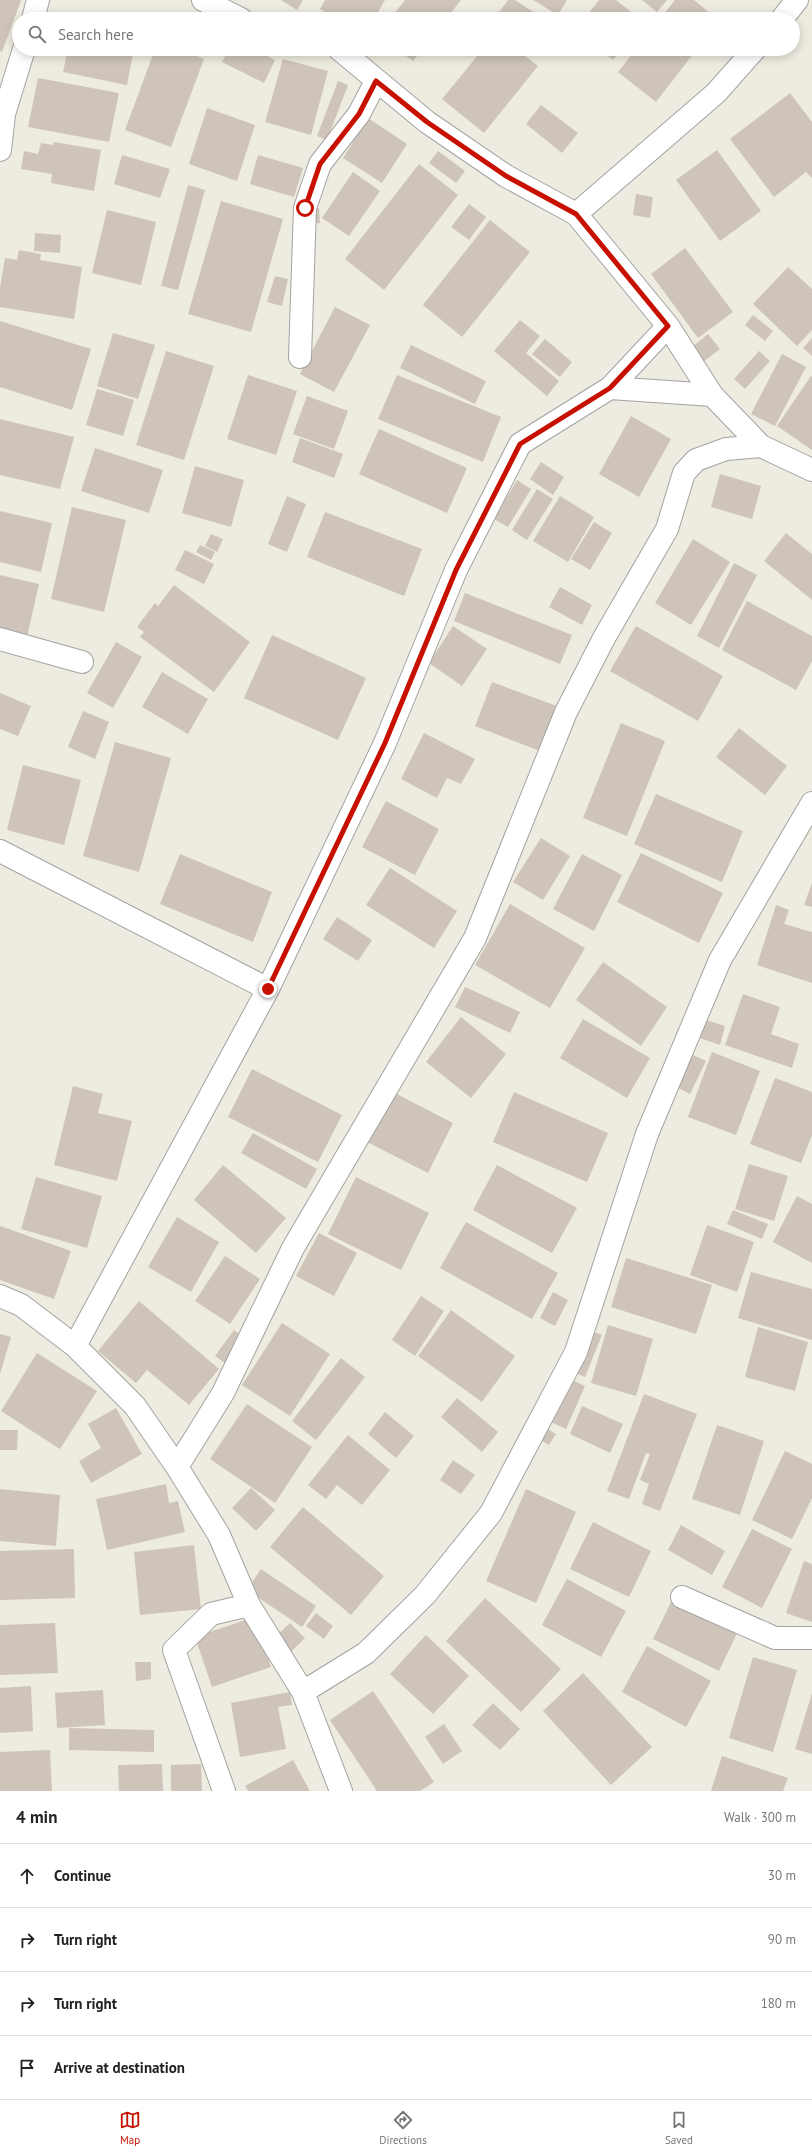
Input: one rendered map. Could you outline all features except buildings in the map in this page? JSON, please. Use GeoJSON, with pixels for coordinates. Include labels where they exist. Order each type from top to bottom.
{"type":"FeatureCollection","features":[{"type":"Feature","properties":{"kind":"street"},"geometry":{"type":"LineString","coordinates":[[35,12],[38,0]]}},
{"type":"Feature","properties":{"kind":"street"},"geometry":{"type":"LineString","coordinates":[[203,0],[227,12]]}},
{"type":"Feature","properties":{"kind":"street"},"geometry":{"type":"LineString","coordinates":[[788,12],[797,0]]}},
{"type":"Feature","properties":{"kind":"street"},"geometry":{"type":"LineString","coordinates":[[0,150],[2,114],[22,56]]}},
{"type":"Feature","properties":{"kind":"street"},"geometry":{"type":"LineString","coordinates":[[347,56],[427,122],[500,171],[576,214],[668,326],[712,395],[761,446],[812,470]]}},
{"type":"Feature","properties":{"kind":"street"},"geometry":{"type":"LineString","coordinates":[[576,214],[716,93],[749,56]]}},
{"type":"Feature","properties":{"kind":"street"},"geometry":{"type":"LineString","coordinates":[[300,357],[305,208],[320,164],[359,114],[376,81]]}},
{"type":"Feature","properties":{"kind":"street"},"geometry":{"type":"LineString","coordinates":[[75,1346],[268,989],[385,743],[456,570],[520,444],[610,388],[668,326]]}},
{"type":"Feature","properties":{"kind":"street"},"geometry":{"type":"LineString","coordinates":[[610,388],[712,395]]}},
{"type":"Feature","properties":{"kind":"street"},"geometry":{"type":"LineString","coordinates":[[177,1467],[223,1393],[293,1248],[475,938],[566,712],[604,638],[667,529],[684,474],[696,460],[726,449],[761,446]]}},
{"type":"Feature","properties":{"kind":"street"},"geometry":{"type":"LineString","coordinates":[[0,639],[82,662]]}},
{"type":"Feature","properties":{"kind":"street"},"geometry":{"type":"LineString","coordinates":[[303,1692],[366,1652],[425,1595],[491,1513],[576,1352],[647,1134],[720,960],[812,803]]}},
{"type":"Feature","properties":{"kind":"street"},"geometry":{"type":"LineString","coordinates":[[0,851],[268,989]]}},
{"type":"Feature","properties":{"kind":"street"},"geometry":{"type":"LineString","coordinates":[[0,1296],[21,1305],[75,1346],[135,1406],[177,1467],[220,1535],[249,1605],[303,1692],[341,1791]]}},
{"type":"Feature","properties":{"kind":"street"},"geometry":{"type":"LineString","coordinates":[[682,1597],[775,1638],[812,1638]]}},
{"type":"Feature","properties":{"kind":"street"},"geometry":{"type":"LineString","coordinates":[[224,1791],[174,1650],[211,1614],[249,1605]]}},
{"type":"Feature","properties":{"kind":"route"},"geometry":{"type":"LineString","coordinates":[[268,989],[385,743],[456,570],[520,444],[610,388],[668,326],[576,214],[506,176],[427,122],[376,81],[359,114],[320,164],[305,208]]}}]}
